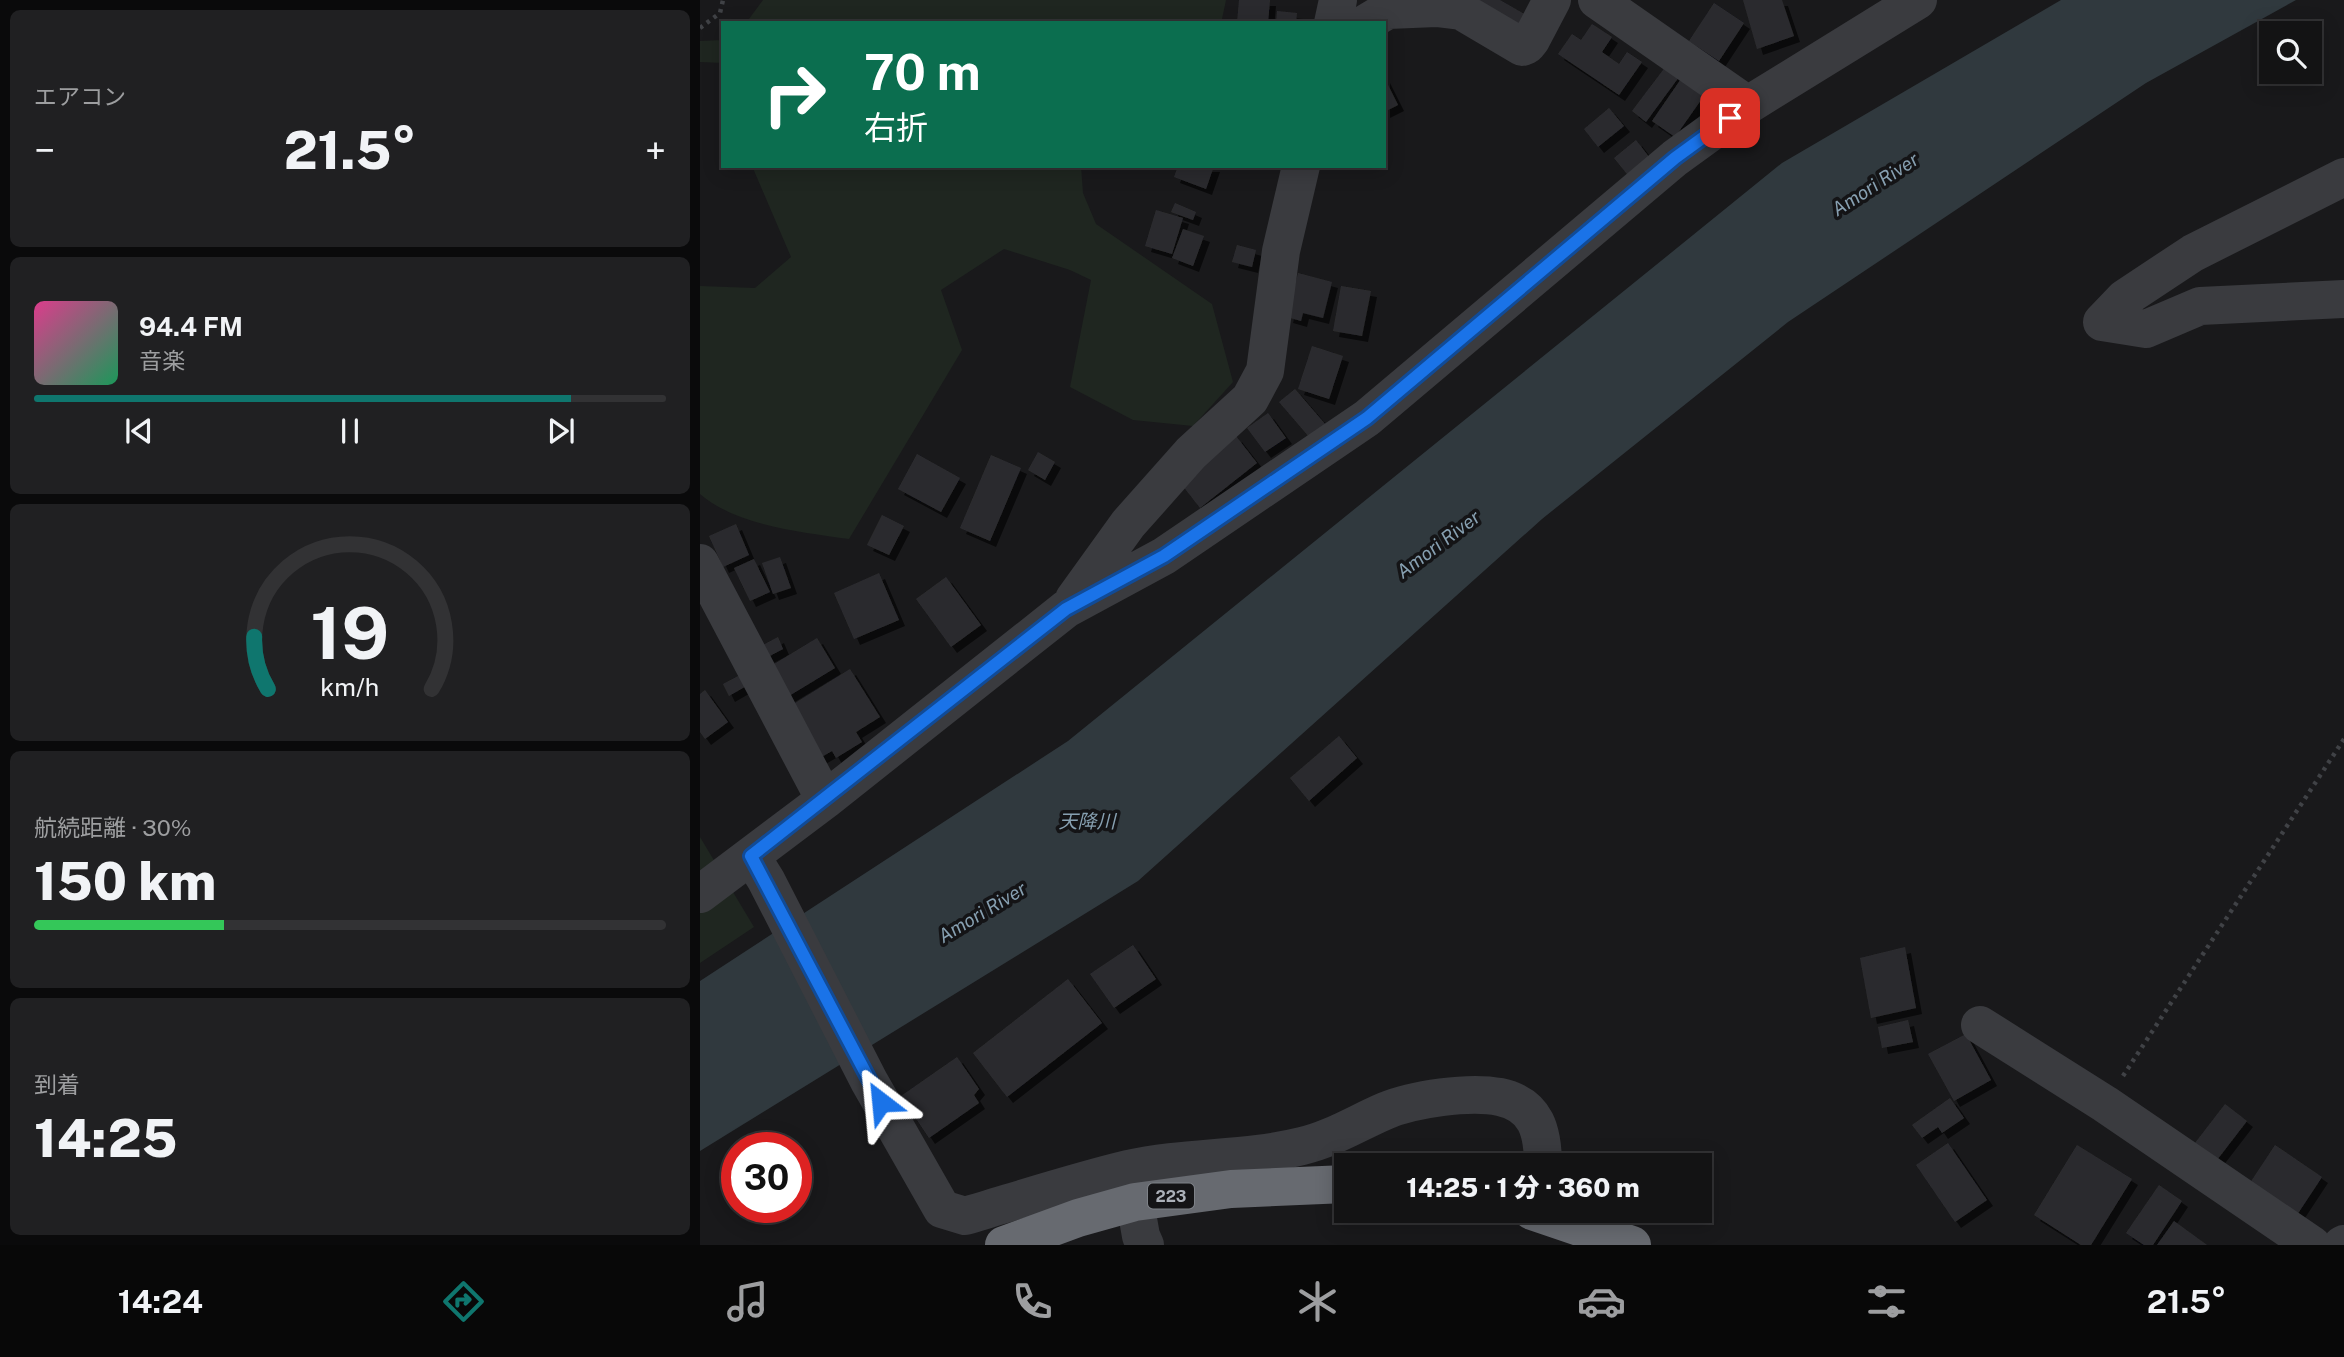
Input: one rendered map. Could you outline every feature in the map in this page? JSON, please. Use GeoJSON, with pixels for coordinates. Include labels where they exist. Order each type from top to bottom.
{"type":"FeatureCollection","features":[{"type":"Feature","properties":{"kind":"highway","name":"223"},"geometry":{"type":"LineString","coordinates":[[1003,1245],[1078,1218],[1135,1202],[1231,1189],[1334,1185]]}},
{"type":"Feature","properties":{"kind":"highway"},"geometry":{"type":"LineString","coordinates":[[1567,1223],[1632,1245]]}},
{"type":"Feature","properties":{"kind":"street"},"geometry":{"type":"LineString","coordinates":[[1333,21],[1338,0]]}},
{"type":"Feature","properties":{"kind":"street"},"geometry":{"type":"LineString","coordinates":[[1369,21],[1388,10],[1461,10],[1522,47],[1531,40],[1552,0]]}},
{"type":"Feature","properties":{"kind":"street"},"geometry":{"type":"LineString","coordinates":[[1597,0],[1748,105]]}},
{"type":"Feature","properties":{"kind":"street"},"geometry":{"type":"LineString","coordinates":[[700,894],[758,868],[825,800],[1066,609],[1164,556],[1367,418],[1675,158],[1748,105],[1917,0]]}},
{"type":"Feature","properties":{"kind":"street"},"geometry":{"type":"LineString","coordinates":[[1066,609],[1128,524],[1191,453],[1250,399],[1265,371],[1281,251],[1301,168]]}},
{"type":"Feature","properties":{"kind":"street"},"geometry":{"type":"LineString","coordinates":[[2344,177],[2193,253],[2134,291],[2102,322],[2146,329],[2200,306],[2344,299]]}},
{"type":"Feature","properties":{"kind":"street"},"geometry":{"type":"LineString","coordinates":[[700,563],[825,800]]}},
{"type":"Feature","properties":{"kind":"street"},"geometry":{"type":"LineString","coordinates":[[758,868],[869,1081],[942,1209],[965,1216],[1130,1169],[1299,1147],[1329,1138],[1388,1110],[1440,1098],[1479,1095],[1499,1097],[1517,1103],[1534,1118],[1543,1142],[1543,1153]]}},
{"type":"Feature","properties":{"kind":"street"},"geometry":{"type":"LineString","coordinates":[[1980,1025],[2105,1104],[2312,1245]]}},
{"type":"Feature","properties":{"kind":"street"},"geometry":{"type":"LineString","coordinates":[[1135,1202],[1145,1245]]}},
{"type":"Feature","properties":{"kind":"path"},"geometry":{"type":"LineString","coordinates":[[700,28],[720,13],[723,0]]}},
{"type":"Feature","properties":{"kind":"path"},"geometry":{"type":"LineString","coordinates":[[2105,1104],[2344,738]]}},
{"type":"Feature","properties":{"kind":"shaded area"},"geometry":{"type":"Polygon","coordinates":[[[763,0],[1226,0],[1222,19],[1216,21],[747,21],[763,0]]]}},
{"type":"Feature","properties":{"kind":"shaded area"},"geometry":{"type":"Polygon","coordinates":[[[721,40],[721,63],[700,62],[700,41],[721,40]]]}},
{"type":"Feature","properties":{"kind":"shaded area"},"geometry":{"type":"Polygon","coordinates":[[[753,168],[1081,168],[1083,193],[1096,224],[1212,304],[1233,382],[1193,426],[1133,420],[1070,387],[1091,280],[1070,270],[1004,249],[941,290],[962,350],[849,539],[771,526],[732,514],[700,494],[700,286],[755,288],[791,257],[753,168]]]}},
{"type":"Feature","properties":{"kind":"shaded area"},"geometry":{"type":"Polygon","coordinates":[[[700,837],[754,927],[700,963],[700,837]]]}},
{"type":"Feature","properties":{"kind":"water","name":"天降川"},"geometry":{"type":"Polygon","coordinates":[[[2061,0],[2296,0],[2146,83],[1788,322],[1542,519],[1138,881],[731,1132],[721,1132],[721,1138],[700,1151],[700,981],[1068,741],[1782,163],[2061,0]]]}},
{"type":"Feature","properties":{"kind":"building"},"geometry":{"type":"Polygon","coordinates":[[[1239,0],[1270,0],[1268,21],[1237,21],[1239,0]]]}},
{"type":"Feature","properties":{"kind":"building"},"geometry":{"type":"Polygon","coordinates":[[[1474,0],[1500,0],[1533,19],[1524,36],[1474,0]]]}},
{"type":"Feature","properties":{"kind":"building"},"geometry":{"type":"Polygon","coordinates":[[[1743,0],[1782,0],[1794,36],[1757,49],[1743,0]]]}},
{"type":"Feature","properties":{"kind":"building"},"geometry":{"type":"Polygon","coordinates":[[[1714,3],[1744,23],[1719,61],[1689,41],[1714,3]]]}},
{"type":"Feature","properties":{"kind":"building"},"geometry":{"type":"Polygon","coordinates":[[[1277,11],[1297,13],[1296,21],[1276,21],[1277,11]]]}},
{"type":"Feature","properties":{"kind":"building"},"geometry":{"type":"Polygon","coordinates":[[[1592,24],[1612,37],[1602,52],[1619,64],[1627,52],[1642,62],[1619,95],[1558,54],[1572,34],[1581,40],[1592,24]]]}},
{"type":"Feature","properties":{"kind":"building"},"geometry":{"type":"Polygon","coordinates":[[[1666,66],[1679,77],[1646,122],[1632,111],[1666,66]]]}},
{"type":"Feature","properties":{"kind":"building"},"geometry":{"type":"Polygon","coordinates":[[[1683,76],[1706,93],[1675,137],[1652,121],[1683,76]]]}},
{"type":"Feature","properties":{"kind":"building"},"geometry":{"type":"Polygon","coordinates":[[[1386,81],[1398,105],[1386,111],[1386,81]]]}},
{"type":"Feature","properties":{"kind":"building"},"geometry":{"type":"Polygon","coordinates":[[[1609,108],[1624,126],[1598,147],[1584,129],[1609,108]]]}},
{"type":"Feature","properties":{"kind":"building"},"geometry":{"type":"Polygon","coordinates":[[[1636,140],[1653,162],[1631,179],[1614,158],[1636,140]]]}},
{"type":"Feature","properties":{"kind":"building"},"geometry":{"type":"Polygon","coordinates":[[[1177,168],[1213,168],[1206,189],[1174,177],[1177,168]]]}},
{"type":"Feature","properties":{"kind":"building"},"geometry":{"type":"Polygon","coordinates":[[[1175,203],[1196,212],[1193,220],[1171,212],[1175,203]]]}},
{"type":"Feature","properties":{"kind":"building"},"geometry":{"type":"Polygon","coordinates":[[[1156,210],[1183,218],[1172,254],[1145,246],[1156,210]]]}},
{"type":"Feature","properties":{"kind":"building"},"geometry":{"type":"Polygon","coordinates":[[[1183,229],[1204,236],[1193,266],[1172,258],[1183,229]]]}},
{"type":"Feature","properties":{"kind":"building"},"geometry":{"type":"Polygon","coordinates":[[[1237,245],[1256,250],[1252,267],[1232,262],[1237,245]]]}},
{"type":"Feature","properties":{"kind":"building"},"geometry":{"type":"Polygon","coordinates":[[[1298,273],[1332,282],[1323,318],[1303,313],[1301,321],[1287,317],[1298,273]]]}},
{"type":"Feature","properties":{"kind":"building"},"geometry":{"type":"Polygon","coordinates":[[[1341,286],[1371,291],[1362,336],[1333,331],[1341,286]]]}},
{"type":"Feature","properties":{"kind":"building"},"geometry":{"type":"Polygon","coordinates":[[[1312,346],[1343,356],[1329,399],[1298,389],[1312,346]]]}},
{"type":"Feature","properties":{"kind":"building"},"geometry":{"type":"Polygon","coordinates":[[[1295,389],[1326,425],[1310,438],[1279,402],[1295,389]]]}},
{"type":"Feature","properties":{"kind":"building"},"geometry":{"type":"Polygon","coordinates":[[[1268,413],[1286,438],[1265,452],[1247,428],[1268,413]]]}},
{"type":"Feature","properties":{"kind":"building"},"geometry":{"type":"Polygon","coordinates":[[[1236,436],[1257,463],[1200,508],[1179,481],[1236,436]]]}},
{"type":"Feature","properties":{"kind":"building"},"geometry":{"type":"Polygon","coordinates":[[[1038,452],[1055,462],[1045,480],[1028,470],[1038,452]]]}},
{"type":"Feature","properties":{"kind":"building"},"geometry":{"type":"Polygon","coordinates":[[[917,454],[960,478],[941,512],[898,489],[917,454]]]}},
{"type":"Feature","properties":{"kind":"building"},"geometry":{"type":"Polygon","coordinates":[[[991,455],[1021,468],[990,541],[960,528],[991,455]]]}},
{"type":"Feature","properties":{"kind":"building"},"geometry":{"type":"Polygon","coordinates":[[[882,515],[904,526],[889,555],[867,545],[882,515]]]}},
{"type":"Feature","properties":{"kind":"building"},"geometry":{"type":"Polygon","coordinates":[[[736,524],[749,555],[723,567],[709,536],[736,524]]]}},
{"type":"Feature","properties":{"kind":"building"},"geometry":{"type":"Polygon","coordinates":[[[780,557],[791,588],[773,594],[762,563],[780,557]]]}},
{"type":"Feature","properties":{"kind":"building"},"geometry":{"type":"Polygon","coordinates":[[[754,559],[770,592],[750,601],[734,568],[754,559]]]}},
{"type":"Feature","properties":{"kind":"building"},"geometry":{"type":"Polygon","coordinates":[[[879,573],[899,620],[854,639],[834,593],[879,573]]]}},
{"type":"Feature","properties":{"kind":"building"},"geometry":{"type":"Polygon","coordinates":[[[946,577],[981,625],[951,647],[916,599],[946,577]]]}},
{"type":"Feature","properties":{"kind":"building"},"geometry":{"type":"Polygon","coordinates":[[[778,637],[783,649],[766,658],[761,646],[778,637]]]}},
{"type":"Feature","properties":{"kind":"building"},"geometry":{"type":"Polygon","coordinates":[[[817,638],[835,668],[784,699],[766,669],[817,638]]]}},
{"type":"Feature","properties":{"kind":"building"},"geometry":{"type":"Polygon","coordinates":[[[850,669],[880,717],[856,732],[862,742],[836,758],[832,751],[818,759],[787,708],[850,669]]]}},
{"type":"Feature","properties":{"kind":"building"},"geometry":{"type":"Polygon","coordinates":[[[742,674],[748,685],[729,696],[723,684],[742,674]]]}},
{"type":"Feature","properties":{"kind":"building"},"geometry":{"type":"Polygon","coordinates":[[[705,690],[728,722],[705,739],[700,732],[700,694],[705,690]]]}},
{"type":"Feature","properties":{"kind":"building"},"geometry":{"type":"Polygon","coordinates":[[[1339,736],[1357,758],[1309,801],[1290,778],[1339,736]]]}},
{"type":"Feature","properties":{"kind":"building"},"geometry":{"type":"Polygon","coordinates":[[[1133,945],[1156,979],[1114,1008],[1090,974],[1133,945]]]}},
{"type":"Feature","properties":{"kind":"building"},"geometry":{"type":"Polygon","coordinates":[[[1905,947],[1916,1008],[1871,1018],[1860,958],[1905,947]]]}},
{"type":"Feature","properties":{"kind":"building"},"geometry":{"type":"Polygon","coordinates":[[[1068,979],[1102,1023],[1007,1097],[973,1053],[1068,979]]]}},
{"type":"Feature","properties":{"kind":"building"},"geometry":{"type":"Polygon","coordinates":[[[1908,1020],[1913,1042],[1882,1048],[1878,1027],[1908,1020]]]}},
{"type":"Feature","properties":{"kind":"building"},"geometry":{"type":"Polygon","coordinates":[[[1966,1034],[1991,1080],[1954,1101],[1928,1054],[1966,1034]]]}},
{"type":"Feature","properties":{"kind":"building"},"geometry":{"type":"Polygon","coordinates":[[[957,1057],[979,1089],[974,1095],[979,1103],[929,1138],[901,1096],[957,1057]]]}},
{"type":"Feature","properties":{"kind":"building"},"geometry":{"type":"Polygon","coordinates":[[[1950,1098],[1964,1118],[1942,1133],[1938,1127],[1922,1138],[1912,1125],[1950,1098]]]}},
{"type":"Feature","properties":{"kind":"building"},"geometry":{"type":"Polygon","coordinates":[[[2225,1104],[2247,1121],[2217,1160],[2195,1143],[2225,1104]]]}},
{"type":"Feature","properties":{"kind":"building"},"geometry":{"type":"Polygon","coordinates":[[[1948,1143],[1987,1200],[1955,1222],[1916,1165],[1948,1143]]]}},
{"type":"Feature","properties":{"kind":"building"},"geometry":{"type":"Polygon","coordinates":[[[2077,1145],[2132,1179],[2091,1245],[2081,1245],[2034,1215],[2077,1145]]]}},
{"type":"Feature","properties":{"kind":"building"},"geometry":{"type":"Polygon","coordinates":[[[2275,1145],[2322,1177],[2295,1218],[2248,1186],[2275,1145]]]}},
{"type":"Feature","properties":{"kind":"building"},"geometry":{"type":"Polygon","coordinates":[[[2159,1185],[2182,1201],[2153,1245],[2144,1245],[2126,1233],[2159,1185]]]}},
{"type":"Feature","properties":{"kind":"building"},"geometry":{"type":"Polygon","coordinates":[[[2174,1221],[2207,1245],[2157,1245],[2174,1221]]]}},
{"type":"Feature","properties":{"kind":"route"},"geometry":{"type":"LineString","coordinates":[[881,1102],[751,856],[1066,609],[1164,556],[1367,418],[1675,158],[1730,118]]}},
{"type":"Feature","properties":{"kind":"water label","name":"Amori River"},"geometry":{"type":"Point","coordinates":[1875,184]}},
{"type":"Feature","properties":{"kind":"water label","name":"Amori River"},"geometry":{"type":"Point","coordinates":[1438,544]}},
{"type":"Feature","properties":{"kind":"water label","name":"Amori River"},"geometry":{"type":"Point","coordinates":[982,912]}}]}
